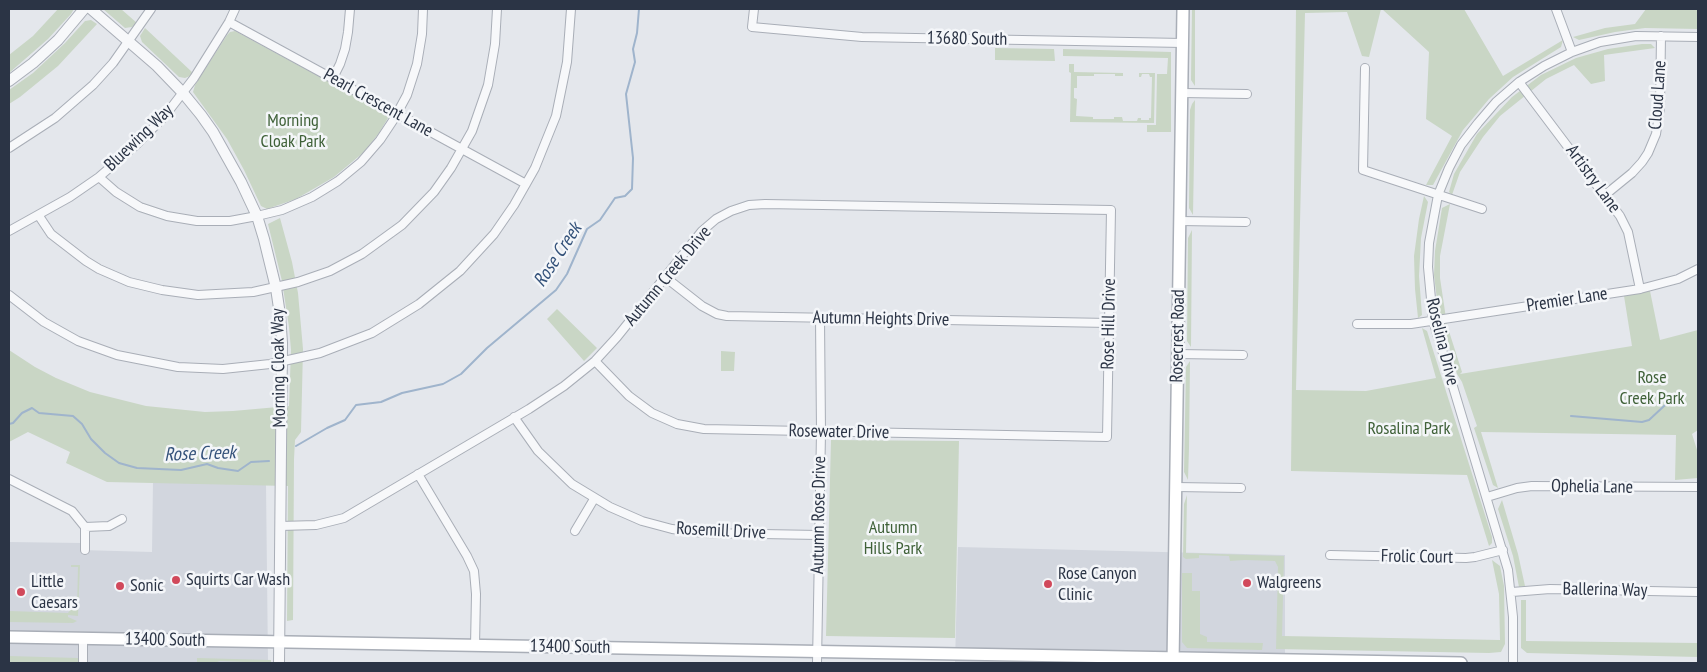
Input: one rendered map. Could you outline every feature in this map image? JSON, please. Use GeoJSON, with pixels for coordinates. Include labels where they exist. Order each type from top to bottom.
{"type":"FeatureCollection","features":[{"type":"Feature","properties":{"kind":"main road","name":"Rosecrest Road"},"geometry":{"type":"LineString","coordinates":[[1173,661],[1183,9]]}},
{"type":"Feature","properties":{"kind":"main road","name":"13400 South"},"geometry":{"type":"LineString","coordinates":[[9,637],[476,646],[817,658],[1461,663]]}},
{"type":"Feature","properties":{"kind":"street"},"geometry":{"type":"LineString","coordinates":[[9,81],[33,63],[58,40],[84,9]]}},
{"type":"Feature","properties":{"kind":"street","name":"Morning Cloak Way"},"geometry":{"type":"LineString","coordinates":[[91,9],[129,41],[183,93],[202,115],[242,182],[257,216],[268,254],[281,322],[279,663]]}},
{"type":"Feature","properties":{"kind":"street"},"geometry":{"type":"LineString","coordinates":[[9,148],[40,129],[82,95],[108,68],[151,9]]}},
{"type":"Feature","properties":{"kind":"street","name":"Bluewing Way"},"geometry":{"type":"LineString","coordinates":[[9,231],[39,216],[99,177],[150,131],[183,93],[199,71],[235,9]]}},
{"type":"Feature","properties":{"kind":"street"},"geometry":{"type":"LineString","coordinates":[[332,78],[340,64],[345,49],[350,9]]}},
{"type":"Feature","properties":{"kind":"street"},"geometry":{"type":"LineString","coordinates":[[99,177],[127,200],[152,212],[167,216],[214,221],[257,216],[298,204],[338,181],[371,151],[398,114],[411,85],[417,64],[422,34],[423,9]]}},
{"type":"Feature","properties":{"kind":"street"},"geometry":{"type":"LineString","coordinates":[[39,216],[51,234],[73,253],[99,269],[130,282],[162,290],[198,295],[235,294],[276,288],[330,271],[362,254],[390,235],[414,214],[434,192],[462,149],[476,120],[488,85],[496,44],[497,9]]}},
{"type":"Feature","properties":{"kind":"street"},"geometry":{"type":"LineString","coordinates":[[9,295],[44,322],[78,341],[104,351],[137,360],[178,367],[246,367],[282,362],[320,353],[354,341],[388,324],[419,304],[460,271],[483,247],[505,219],[526,184],[544,149],[560,102],[567,62],[571,9]]}},
{"type":"Feature","properties":{"kind":"street","name":"13680 South"},"geometry":{"type":"LineString","coordinates":[[754,9],[752,27],[882,38],[1182,43]]}},
{"type":"Feature","properties":{"kind":"street"},"geometry":{"type":"LineString","coordinates":[[1556,9],[1572,52]]}},
{"type":"Feature","properties":{"kind":"street","name":"Pearl Crescent Lane"},"geometry":{"type":"LineString","coordinates":[[229,22],[526,184]]}},
{"type":"Feature","properties":{"kind":"street","name":"Roselina Drive"},"geometry":{"type":"LineString","coordinates":[[1513,663],[1512,592],[1503,550],[1433,320],[1428,267],[1429,243],[1438,195],[1448,168],[1461,145],[1496,102],[1519,82],[1544,66],[1572,52],[1600,42],[1636,36],[1698,37]]}},
{"type":"Feature","properties":{"kind":"street","name":"Cloud Lane"},"geometry":{"type":"LineString","coordinates":[[1605,195],[1632,173],[1642,162],[1653,144],[1659,124],[1661,36]]}},
{"type":"Feature","properties":{"kind":"street"},"geometry":{"type":"LineString","coordinates":[[1365,68],[1363,170],[1482,209]]}},
{"type":"Feature","properties":{"kind":"street","name":"Artistry Lane"},"geometry":{"type":"LineString","coordinates":[[1519,82],[1620,216],[1628,232],[1640,289]]}},
{"type":"Feature","properties":{"kind":"street"},"geometry":{"type":"LineString","coordinates":[[1182,93],[1247,94]]}},
{"type":"Feature","properties":{"kind":"street","name":"Autumn Creek Drive"},"geometry":{"type":"LineString","coordinates":[[280,526],[316,525],[337,520],[352,513],[564,386],[595,360],[626,326],[709,224],[731,210],[749,205],[765,204],[1111,210]]}},
{"type":"Feature","properties":{"kind":"street","name":"Rose Hill Drive"},"geometry":{"type":"LineString","coordinates":[[1107,437],[1111,210]]}},
{"type":"Feature","properties":{"kind":"street"},"geometry":{"type":"LineString","coordinates":[[1180,221],[1246,222]]}},
{"type":"Feature","properties":{"kind":"street","name":"Premier Lane"},"geometry":{"type":"LineString","coordinates":[[1357,324],[1404,324],[1640,289],[1678,279],[1698,269]]}},
{"type":"Feature","properties":{"kind":"street","name":"Autumn Heights Drive"},"geometry":{"type":"LineString","coordinates":[[665,276],[694,301],[717,314],[820,318],[1109,323]]}},
{"type":"Feature","properties":{"kind":"street","name":"Autumn Rose Drive"},"geometry":{"type":"LineString","coordinates":[[817,658],[821,432],[820,318]]}},
{"type":"Feature","properties":{"kind":"street"},"geometry":{"type":"LineString","coordinates":[[1178,354],[1243,355]]}},
{"type":"Feature","properties":{"kind":"street","name":"Rosewater Drive"},"geometry":{"type":"LineString","coordinates":[[595,360],[629,396],[652,413],[677,424],[704,430],[1107,437]]}},
{"type":"Feature","properties":{"kind":"street","name":"Rosemill Drive"},"geometry":{"type":"LineString","coordinates":[[514,417],[528,438],[553,467],[572,484],[594,499],[634,518],[672,529],[704,533],[819,535]]}},
{"type":"Feature","properties":{"kind":"street"},"geometry":{"type":"LineString","coordinates":[[418,474],[474,571],[476,646]]}},
{"type":"Feature","properties":{"kind":"street"},"geometry":{"type":"LineString","coordinates":[[9,479],[72,511],[85,527],[85,550]]}},
{"type":"Feature","properties":{"kind":"street","name":"Ophelia Lane"},"geometry":{"type":"LineString","coordinates":[[1487,497],[1517,488],[1532,486],[1698,487]]}},
{"type":"Feature","properties":{"kind":"street"},"geometry":{"type":"LineString","coordinates":[[1176,487],[1241,488]]}},
{"type":"Feature","properties":{"kind":"street"},"geometry":{"type":"LineString","coordinates":[[574,532],[594,499]]}},
{"type":"Feature","properties":{"kind":"street"},"geometry":{"type":"LineString","coordinates":[[85,527],[109,526],[122,519]]}},
{"type":"Feature","properties":{"kind":"street","name":"Frolic Court"},"geometry":{"type":"LineString","coordinates":[[1330,555],[1466,558],[1503,550]]}},
{"type":"Feature","properties":{"kind":"street","name":"Ballerina Way"},"geometry":{"type":"LineString","coordinates":[[1512,592],[1550,589],[1698,592]]}},
{"type":"Feature","properties":{"kind":"street"},"geometry":{"type":"LineString","coordinates":[[83,638],[83,663]]}},
{"type":"Feature","properties":{"kind":"shaded area"},"geometry":{"type":"Polygon","coordinates":[[[153,482],[266,485],[268,663],[9,663],[9,542],[81,543],[81,550],[152,552],[153,482]]]}},
{"type":"Feature","properties":{"kind":"shaded area"},"geometry":{"type":"Polygon","coordinates":[[[958,547],[1285,555],[1285,655],[1254,653],[1253,663],[955,663],[958,547]]]}},
{"type":"Feature","properties":{"kind":"green space"},"geometry":{"type":"Polygon","coordinates":[[[58,9],[74,9],[48,39],[9,73],[9,55],[33,36],[58,9]]]}},
{"type":"Feature","properties":{"kind":"green space"},"geometry":{"type":"Polygon","coordinates":[[[103,9],[121,9],[137,23],[132,27],[125,28],[103,9]]]}},
{"type":"Feature","properties":{"kind":"green space"},"geometry":{"type":"Polygon","coordinates":[[[1192,9],[1195,9],[1195,86],[1191,80],[1192,9]]]}},
{"type":"Feature","properties":{"kind":"green space","name":"Rosalina Park"},"geometry":{"type":"Polygon","coordinates":[[[1296,9],[1381,9],[1369,57],[1362,56],[1347,12],[1305,13],[1296,390],[1366,391],[1436,378],[1422,328],[1427,331],[1492,537],[1492,543],[1489,546],[1467,475],[1291,471],[1296,9]]]}},
{"type":"Feature","properties":{"kind":"green space"},"geometry":{"type":"Polygon","coordinates":[[[1382,9],[1464,9],[1503,76],[1563,40],[1561,47],[1513,77],[1489,99],[1463,130],[1433,185],[1426,185],[1452,136],[1426,119],[1429,52],[1382,9]]]}},
{"type":"Feature","properties":{"kind":"green space"},"geometry":{"type":"Polygon","coordinates":[[[1646,9],[1698,9],[1698,29],[1645,28],[1579,40],[1573,37],[1605,28],[1635,24],[1646,9]]]}},
{"type":"Feature","properties":{"kind":"green space"},"geometry":{"type":"Polygon","coordinates":[[[91,20],[97,24],[58,66],[9,104],[9,90],[33,73],[85,21],[91,20]]]}},
{"type":"Feature","properties":{"kind":"green space"},"geometry":{"type":"Polygon","coordinates":[[[145,28],[192,72],[190,76],[185,78],[179,77],[142,42],[140,36],[145,28]]]}},
{"type":"Feature","properties":{"kind":"green space","name":"Morning Cloak Park"},"geometry":{"type":"Polygon","coordinates":[[[235,31],[383,111],[388,118],[364,152],[334,177],[296,199],[267,209],[261,206],[227,139],[193,92],[195,85],[227,35],[235,31]]]}},
{"type":"Feature","properties":{"kind":"green space"},"geometry":{"type":"Polygon","coordinates":[[[1651,44],[1655,48],[1604,55],[1605,81],[1591,84],[1574,65],[1546,79],[1500,116],[1483,137],[1460,172],[1452,195],[1449,192],[1454,174],[1477,134],[1512,97],[1541,75],[1576,58],[1608,49],[1651,44]]]}},
{"type":"Feature","properties":{"kind":"green space"},"geometry":{"type":"Polygon","coordinates":[[[995,48],[1054,49],[1055,61],[995,60],[995,48]]]}},
{"type":"Feature","properties":{"kind":"green space"},"geometry":{"type":"Polygon","coordinates":[[[1063,49],[1171,52],[1171,132],[1147,132],[1147,125],[1156,125],[1157,74],[1167,74],[1168,58],[1063,56],[1063,49]]]}},
{"type":"Feature","properties":{"kind":"green space"},"geometry":{"type":"Polygon","coordinates":[[[1069,64],[1074,64],[1074,72],[1123,73],[1123,76],[1094,74],[1094,76],[1077,76],[1077,88],[1074,88],[1074,98],[1077,99],[1076,116],[1093,117],[1093,119],[1122,117],[1123,121],[1137,121],[1138,118],[1149,120],[1151,118],[1152,77],[1149,74],[1142,74],[1139,77],[1139,73],[1155,73],[1154,123],[1070,122],[1071,73],[1069,72],[1069,64]]]}},
{"type":"Feature","properties":{"kind":"green space"},"geometry":{"type":"Polygon","coordinates":[[[1195,100],[1193,215],[1189,208],[1190,110],[1195,100]]]}},
{"type":"Feature","properties":{"kind":"green space"},"geometry":{"type":"Polygon","coordinates":[[[1424,196],[1428,202],[1421,238],[1419,276],[1422,315],[1418,318],[1414,256],[1424,196]]]}},
{"type":"Feature","properties":{"kind":"green space","name":"Rose Creek Park"},"geometry":{"type":"Polygon","coordinates":[[[1450,204],[1440,256],[1440,278],[1447,325],[1462,372],[1460,374],[1632,346],[1624,296],[1650,291],[1660,340],[1698,330],[1698,430],[1692,434],[1698,453],[1698,478],[1675,480],[1676,435],[1481,432],[1498,488],[1493,485],[1474,428],[1477,426],[1462,382],[1457,374],[1438,308],[1434,275],[1435,251],[1442,208],[1450,204]]]}},
{"type":"Feature","properties":{"kind":"green space"},"geometry":{"type":"Polygon","coordinates":[[[280,218],[298,293],[303,349],[301,432],[295,440],[294,459],[293,620],[287,621],[288,486],[107,482],[66,463],[70,452],[28,432],[9,442],[9,350],[56,378],[90,392],[146,406],[205,412],[289,406],[291,350],[289,327],[282,281],[268,224],[280,218]]]}},
{"type":"Feature","properties":{"kind":"green space"},"geometry":{"type":"Polygon","coordinates":[[[1192,230],[1191,347],[1187,341],[1188,238],[1192,230]]]}},
{"type":"Feature","properties":{"kind":"green space"},"geometry":{"type":"Polygon","coordinates":[[[557,309],[597,348],[584,361],[547,319],[557,309]]]}},
{"type":"Feature","properties":{"kind":"green space"},"geometry":{"type":"Polygon","coordinates":[[[721,351],[735,352],[734,371],[721,371],[721,351]]]}},
{"type":"Feature","properties":{"kind":"green space"},"geometry":{"type":"Polygon","coordinates":[[[1190,361],[1188,480],[1184,472],[1186,367],[1190,361]]]}},
{"type":"Feature","properties":{"kind":"green space","name":"Autumn Hills Park"},"geometry":{"type":"Polygon","coordinates":[[[831,440],[959,441],[955,638],[826,636],[831,440]]]}},
{"type":"Feature","properties":{"kind":"green space"},"geometry":{"type":"Polygon","coordinates":[[[1187,495],[1186,553],[1284,556],[1282,636],[1500,640],[1499,594],[1492,560],[1500,566],[1504,586],[1505,644],[1501,652],[1489,653],[1276,649],[1278,567],[1275,561],[1230,561],[1229,556],[1199,555],[1199,558],[1186,559],[1183,557],[1184,504],[1187,495]]]}},
{"type":"Feature","properties":{"kind":"green space"},"geometry":{"type":"Polygon","coordinates":[[[1502,500],[1518,554],[1525,586],[1519,587],[1513,556],[1498,509],[1502,500]]]}},
{"type":"Feature","properties":{"kind":"green space"},"geometry":{"type":"Polygon","coordinates":[[[71,565],[80,565],[78,616],[68,615],[68,617],[77,621],[73,623],[9,622],[9,611],[68,613],[71,609],[77,609],[78,567],[71,567],[71,565]]]}},
{"type":"Feature","properties":{"kind":"green space"},"geometry":{"type":"Polygon","coordinates":[[[1182,573],[1192,573],[1192,591],[1200,591],[1200,634],[1207,637],[1207,642],[1263,643],[1262,650],[1187,648],[1182,642],[1182,573]]]}},
{"type":"Feature","properties":{"kind":"green space"},"geometry":{"type":"Polygon","coordinates":[[[1521,600],[1526,600],[1526,641],[1698,643],[1698,657],[1527,653],[1521,648],[1521,600]]]}},
{"type":"Feature","properties":{"kind":"green space"},"geometry":{"type":"Polygon","coordinates":[[[9,656],[78,658],[78,663],[9,663],[9,656]]]}},
{"type":"Feature","properties":{"kind":"green space"},"geometry":{"type":"Polygon","coordinates":[[[197,658],[271,660],[271,663],[220,661],[197,663],[197,658]]]}},
{"type":"Feature","properties":{"kind":"waterway","name":"Rose Creek"},"geometry":{"type":"LineString","coordinates":[[296,446],[345,420],[356,405],[381,402],[402,393],[443,384],[461,374],[487,348],[556,290],[567,274],[587,229],[600,220],[615,198],[625,196],[632,189],[633,158],[626,94],[635,62],[633,49],[637,33],[639,9]]}},
{"type":"Feature","properties":{"kind":"waterway"},"geometry":{"type":"LineString","coordinates":[[1571,416],[1642,422],[1649,420],[1678,393]]}},
{"type":"Feature","properties":{"kind":"waterway","name":"Rose Creek"},"geometry":{"type":"LineString","coordinates":[[9,424],[13,423],[22,413],[32,408],[39,413],[73,416],[82,424],[91,439],[105,453],[119,463],[137,468],[181,470],[207,464],[238,471],[251,462],[269,461]]}},
{"type":"Feature","properties":{"kind":"place","name":"Squirts Car Wash"},"geometry":{"type":"Point","coordinates":[176,580]}},
{"type":"Feature","properties":{"kind":"place","name":"Walgreens"},"geometry":{"type":"Point","coordinates":[1247,583]}},
{"type":"Feature","properties":{"kind":"place","name":"Rose Canyon Clinic"},"geometry":{"type":"Point","coordinates":[1048,584]}},
{"type":"Feature","properties":{"kind":"place","name":"Sonic"},"geometry":{"type":"Point","coordinates":[120,586]}},
{"type":"Feature","properties":{"kind":"place","name":"Little Caesars"},"geometry":{"type":"Point","coordinates":[21,592]}}]}
